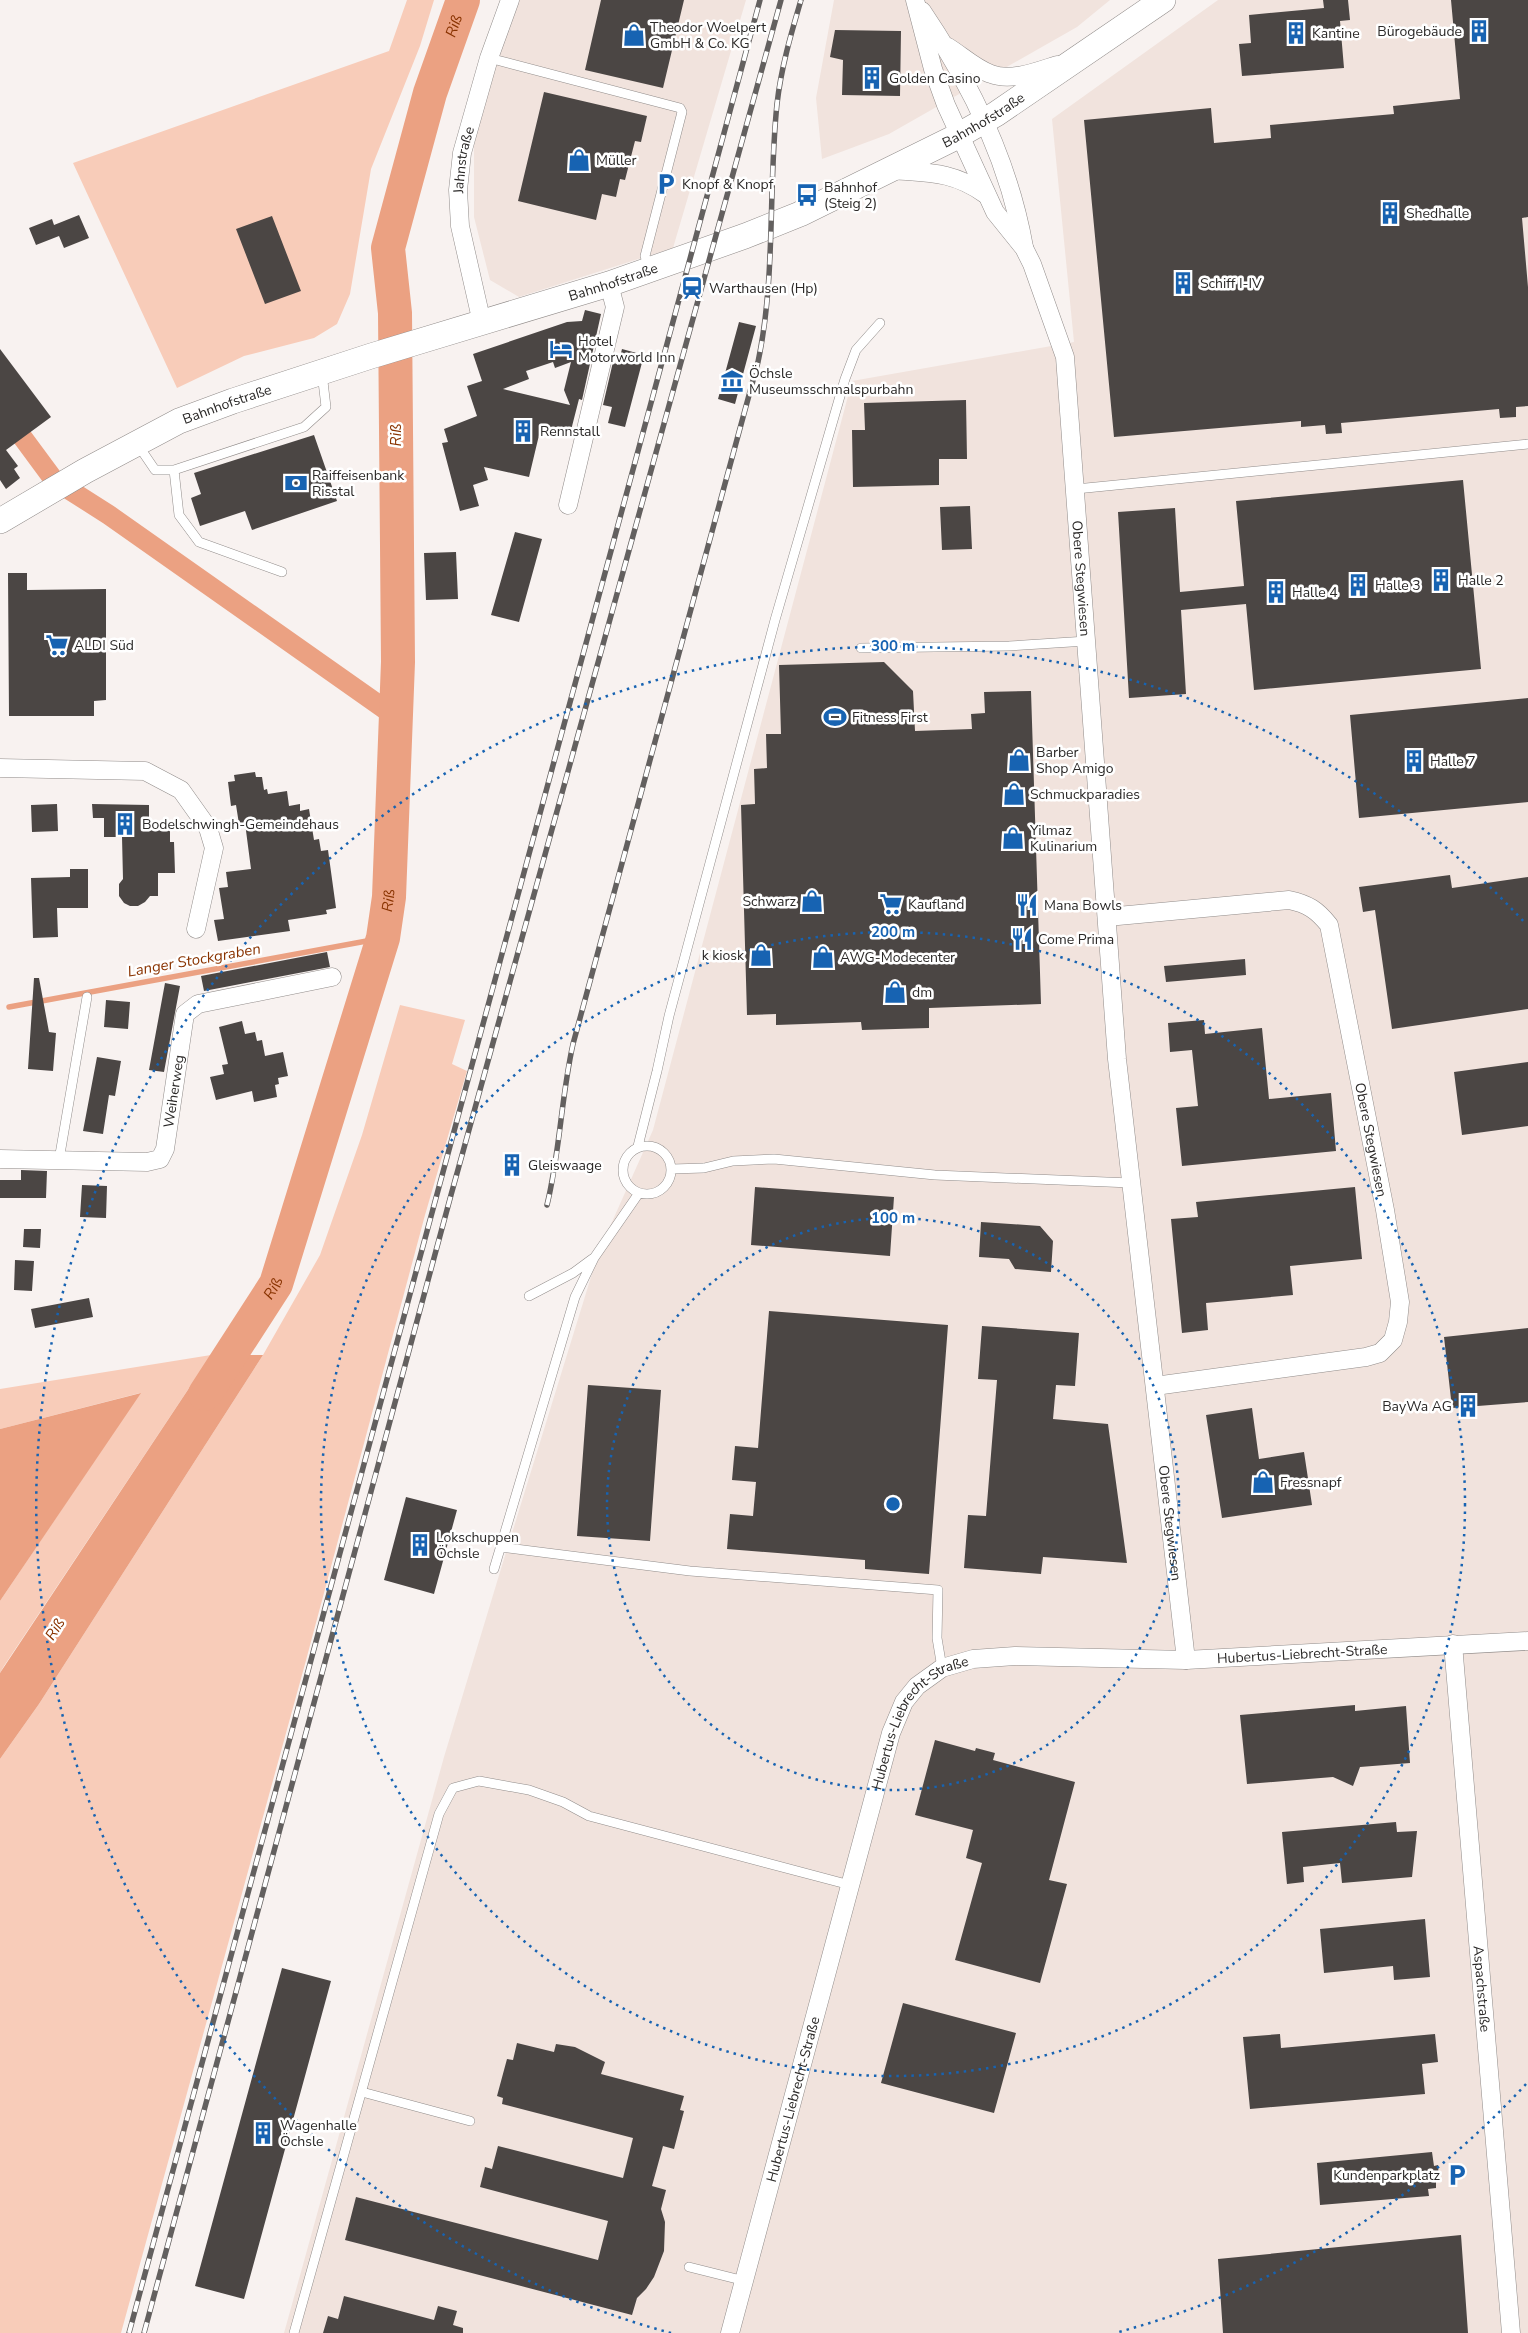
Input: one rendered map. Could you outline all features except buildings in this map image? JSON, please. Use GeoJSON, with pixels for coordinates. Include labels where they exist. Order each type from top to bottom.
{"type":"FeatureCollection","features":[{"type":"Feature","properties":{"kind":"main road","name":"Bahnhofstraße"},"geometry":{"type":"LineString","coordinates":[[0,521],[85,470],[179,421],[371,356],[426,341],[610,284],[648,263],[770,226],[960,135],[1081,57],[1163,0]]}},
{"type":"Feature","properties":{"kind":"main road","name":"Bahnhofstraße"},"geometry":{"type":"LineString","coordinates":[[0,538],[24,517],[36,501]]}},
{"type":"Feature","properties":{"kind":"street","name":"Jahnstraße"},"geometry":{"type":"LineString","coordinates":[[482,323],[460,226],[458,190],[462,153],[490,58],[510,0]]}},
{"type":"Feature","properties":{"kind":"street","name":"Obere Stegwiesen"},"geometry":{"type":"LineString","coordinates":[[1024,248],[1018,211],[984,121],[946,45],[915,0],[933,69],[960,135],[995,212],[1024,248],[1032,264],[1066,357],[1117,1059],[1186,1660]]}},
{"type":"Feature","properties":{"kind":"street"},"geometry":{"type":"LineString","coordinates":[[946,45],[992,75],[1014,76],[1034,72],[1081,57]]}},
{"type":"Feature","properties":{"kind":"street","name":"Obere Stegwiesen"},"geometry":{"type":"LineString","coordinates":[[890,170],[942,174],[967,181],[988,196]]}},
{"type":"Feature","properties":{"kind":"street"},"geometry":{"type":"LineString","coordinates":[[568,504],[615,307],[610,284]]}},
{"type":"Feature","properties":{"kind":"street"},"geometry":{"type":"LineString","coordinates":[[0,768],[145,771],[181,790],[208,828],[214,848],[196,929]]}},
{"type":"Feature","properties":{"kind":"street","name":"Obere Stegwiesen"},"geometry":{"type":"LineString","coordinates":[[1107,917],[1289,900],[1305,903],[1317,911],[1329,925],[1385,1210],[1400,1302],[1398,1322],[1393,1340],[1380,1353],[1366,1357],[1155,1386]]}},
{"type":"Feature","properties":{"kind":"street","name":"Weiherweg"},"geometry":{"type":"LineString","coordinates":[[0,1160],[147,1162],[160,1159],[165,1149],[185,1014],[198,1004],[332,978]]}},
{"type":"Feature","properties":{"kind":"street","name":"Hubertus-Liebrecht-Straße"},"geometry":{"type":"LineString","coordinates":[[730,2333],[746,2281],[894,1725],[904,1702],[917,1686],[942,1668],[973,1659],[1015,1656],[1186,1660],[1528,1641]]}},
{"type":"Feature","properties":{"kind":"street","name":"Aspachstraße"},"geometry":{"type":"LineString","coordinates":[[1453,1644],[1511,2333]]}},
{"type":"Feature","properties":{"kind":"lane"},"geometry":{"type":"LineString","coordinates":[[490,58],[680,108],[682,112],[648,263]]}},
{"type":"Feature","properties":{"kind":"lane"},"geometry":{"type":"LineString","coordinates":[[638,1146],[669,1016],[773,629],[821,459],[856,350],[880,323]]}},
{"type":"Feature","properties":{"kind":"lane"},"geometry":{"type":"LineString","coordinates":[[136,442],[155,470],[174,470],[304,426],[326,407],[322,373]]}},
{"type":"Feature","properties":{"kind":"lane"},"geometry":{"type":"LineString","coordinates":[[1076,489],[1528,444]]}},
{"type":"Feature","properties":{"kind":"lane"},"geometry":{"type":"LineString","coordinates":[[174,470],[179,515],[199,542],[282,572]]}},
{"type":"Feature","properties":{"kind":"lane"},"geometry":{"type":"LineString","coordinates":[[861,648],[1009,646],[1087,641]]}},
{"type":"Feature","properties":{"kind":"lane"},"geometry":{"type":"LineString","coordinates":[[59,1160],[87,998]]}},
{"type":"Feature","properties":{"kind":"lane"},"geometry":{"type":"LineString","coordinates":[[638,1146],[654,1146],[667,1154],[672,1169],[669,1180],[662,1189],[651,1194],[639,1193],[629,1186],[623,1176],[623,1164],[628,1153],[638,1146]]}},
{"type":"Feature","properties":{"kind":"lane"},"geometry":{"type":"LineString","coordinates":[[672,1169],[704,1168],[733,1161],[774,1159],[935,1175],[1131,1183]]}},
{"type":"Feature","properties":{"kind":"lane"},"geometry":{"type":"LineString","coordinates":[[494,1568],[575,1297],[594,1258],[639,1193]]}},
{"type":"Feature","properties":{"kind":"lane"},"geometry":{"type":"LineString","coordinates":[[529,1296],[573,1273],[594,1258]]}},
{"type":"Feature","properties":{"kind":"lane"},"geometry":{"type":"LineString","coordinates":[[500,1547],[690,1571],[938,1590],[936,1638],[942,1668]]}},
{"type":"Feature","properties":{"kind":"lane"},"geometry":{"type":"LineString","coordinates":[[294,2333],[438,1814],[453,1788],[479,1781],[529,1790],[563,1802],[589,1816],[850,1885]]}},
{"type":"Feature","properties":{"kind":"lane"},"geometry":{"type":"LineString","coordinates":[[362,2092],[470,2121]]}},
{"type":"Feature","properties":{"kind":"lane"},"geometry":{"type":"LineString","coordinates":[[689,2267],[746,2281]]}},
{"type":"Feature","properties":{"kind":"shaded area"},"geometry":{"type":"Polygon","coordinates":[[[407,0],[434,0],[420,46],[371,169],[350,294],[337,324],[314,338],[244,356],[177,388],[73,163],[389,51],[407,0]]]}},
{"type":"Feature","properties":{"kind":"shaded area"},"geometry":{"type":"Polygon","coordinates":[[[517,0],[746,0],[673,248],[519,297],[490,280],[474,217],[474,145],[494,64],[517,0]]]}},
{"type":"Feature","properties":{"kind":"shaded area"},"geometry":{"type":"Polygon","coordinates":[[[834,0],[1110,0],[1077,27],[889,134],[822,159],[816,98],[834,0]]]}},
{"type":"Feature","properties":{"kind":"shaded area"},"geometry":{"type":"Polygon","coordinates":[[[1218,0],[1528,0],[1528,2333],[284,2333],[444,1757],[500,1572],[599,1251],[653,1130],[852,381],[1074,342],[1052,119],[1218,0]]]}},
{"type":"Feature","properties":{"kind":"shaded area"},"geometry":{"type":"Polygon","coordinates":[[[400,1005],[465,1020],[452,1064],[467,1071],[425,1215],[305,1664],[121,2333],[0,2333],[0,1759],[39,1704],[263,1355],[320,1255],[362,1135],[400,1005]]]}},
{"type":"Feature","properties":{"kind":"shaded area"},"geometry":{"type":"Polygon","coordinates":[[[211,1355],[0,1673],[0,1601],[140,1393],[0,1429],[0,1389],[211,1355]]]}},
{"type":"Feature","properties":{"kind":"water"},"geometry":{"type":"Polygon","coordinates":[[[211,1355],[263,1355],[39,1704],[0,1759],[0,1673],[211,1355]]]}},
{"type":"Feature","properties":{"kind":"water"},"geometry":{"type":"Polygon","coordinates":[[[141,1393],[0,1601],[0,1429],[141,1393]]]}},
{"type":"Feature","properties":{"kind":"waterway","name":"Riß"},"geometry":{"type":"LineString","coordinates":[[205,1394],[276,1284],[383,938],[389,897],[398,662],[395,313],[388,248],[430,93],[463,0]]}},
{"type":"Feature","properties":{"kind":"waterway"},"geometry":{"type":"LineString","coordinates":[[0,407],[54,480],[109,515],[396,717]]}},
{"type":"Feature","properties":{"kind":"waterway","name":"Langer Stockgraben"},"geometry":{"type":"LineString","coordinates":[[9,1007],[383,938]]}},
{"type":"Feature","properties":{"kind":"railway"},"geometry":{"type":"LineString","coordinates":[[129,2333],[760,0]]}},
{"type":"Feature","properties":{"kind":"railway"},"geometry":{"type":"LineString","coordinates":[[144,2333],[451,1195],[781,0]]}},
{"type":"Feature","properties":{"kind":"railway"},"geometry":{"type":"LineString","coordinates":[[547,1205],[555,1165],[573,1044],[758,362],[764,330],[770,266],[774,136],[777,104],[784,64],[801,0]]}},
{"type":"Feature","properties":{"kind":"place","name":"Bürogebäude"},"geometry":{"type":"Point","coordinates":[1479,31]}},
{"type":"Feature","properties":{"kind":"place","name":"Kantine"},"geometry":{"type":"Point","coordinates":[1296,33]}},
{"type":"Feature","properties":{"kind":"place","name":"Theodor Woelpert GmbH & Co. KG"},"geometry":{"type":"Point","coordinates":[634,35]}},
{"type":"Feature","properties":{"kind":"place","name":"Golden Casino"},"geometry":{"type":"Point","coordinates":[872,78]}},
{"type":"Feature","properties":{"kind":"place","name":"Müller"},"geometry":{"type":"Point","coordinates":[579,160]}},
{"type":"Feature","properties":{"kind":"place","name":"Knopf & Knopf"},"geometry":{"type":"Point","coordinates":[666,184]}},
{"type":"Feature","properties":{"kind":"place","name":"Bahnhof (Steig 2)"},"geometry":{"type":"Point","coordinates":[807,195]}},
{"type":"Feature","properties":{"kind":"place","name":"Shedhalle"},"geometry":{"type":"Point","coordinates":[1390,213]}},
{"type":"Feature","properties":{"kind":"place","name":"Schiff I-IV"},"geometry":{"type":"Point","coordinates":[1183,283]}},
{"type":"Feature","properties":{"kind":"place","name":"Warthausen (Hp)"},"geometry":{"type":"Point","coordinates":[692,288]}},
{"type":"Feature","properties":{"kind":"place","name":"Hotel Motorworld Inn"},"geometry":{"type":"Point","coordinates":[561,349]}},
{"type":"Feature","properties":{"kind":"place","name":"Öchsle Museumsschmalspurbahn"},"geometry":{"type":"Point","coordinates":[732,381]}},
{"type":"Feature","properties":{"kind":"place","name":"Rennstall"},"geometry":{"type":"Point","coordinates":[523,431]}},
{"type":"Feature","properties":{"kind":"place","name":"Raiffeisenbank Risstal"},"geometry":{"type":"Point","coordinates":[296,483]}},
{"type":"Feature","properties":{"kind":"place","name":"Halle 2"},"geometry":{"type":"Point","coordinates":[1441,580]}},
{"type":"Feature","properties":{"kind":"place","name":"Halle 3"},"geometry":{"type":"Point","coordinates":[1358,585]}},
{"type":"Feature","properties":{"kind":"place","name":"Halle 4"},"geometry":{"type":"Point","coordinates":[1276,592]}},
{"type":"Feature","properties":{"kind":"place","name":"ALDI Süd"},"geometry":{"type":"Point","coordinates":[57,645]}},
{"type":"Feature","properties":{"kind":"place","name":"Fitness First"},"geometry":{"type":"Point","coordinates":[835,717]}},
{"type":"Feature","properties":{"kind":"place","name":"Barber Shop Amigo"},"geometry":{"type":"Point","coordinates":[1019,760]}},
{"type":"Feature","properties":{"kind":"place","name":"Halle 7"},"geometry":{"type":"Point","coordinates":[1414,761]}},
{"type":"Feature","properties":{"kind":"place","name":"Schmuckparadies"},"geometry":{"type":"Point","coordinates":[1014,794]}},
{"type":"Feature","properties":{"kind":"place","name":"Bodelschwingh-Gemeindehaus"},"geometry":{"type":"Point","coordinates":[125,824]}},
{"type":"Feature","properties":{"kind":"place","name":"Yilmaz Kulinarium"},"geometry":{"type":"Point","coordinates":[1013,838]}},
{"type":"Feature","properties":{"kind":"place","name":"Schwarz"},"geometry":{"type":"Point","coordinates":[812,901]}},
{"type":"Feature","properties":{"kind":"place","name":"Kaufland"},"geometry":{"type":"Point","coordinates":[891,904]}},
{"type":"Feature","properties":{"kind":"place","name":"Mana Bowls"},"geometry":{"type":"Point","coordinates":[1027,905]}},
{"type":"Feature","properties":{"kind":"place","name":"Come Prima"},"geometry":{"type":"Point","coordinates":[1022,939]}},
{"type":"Feature","properties":{"kind":"place","name":"k kiosk"},"geometry":{"type":"Point","coordinates":[761,955]}},
{"type":"Feature","properties":{"kind":"place","name":"AWG-Modecenter"},"geometry":{"type":"Point","coordinates":[823,957]}},
{"type":"Feature","properties":{"kind":"place","name":"dm"},"geometry":{"type":"Point","coordinates":[895,992]}},
{"type":"Feature","properties":{"kind":"place","name":"Gleiswaage"},"geometry":{"type":"Point","coordinates":[512,1165]}},
{"type":"Feature","properties":{"kind":"place","name":"BayWa AG"},"geometry":{"type":"Point","coordinates":[1468,1406]}},
{"type":"Feature","properties":{"kind":"place","name":"Fressnapf"},"geometry":{"type":"Point","coordinates":[1263,1482]}},
{"type":"Feature","properties":{"kind":"place","name":"Lokschuppen Öchsle"},"geometry":{"type":"Point","coordinates":[420,1545]}},
{"type":"Feature","properties":{"kind":"place","name":"Wagenhalle Öchsle"},"geometry":{"type":"Point","coordinates":[263,2133]}},
{"type":"Feature","properties":{"kind":"place","name":"Kundenparkplatz"},"geometry":{"type":"Point","coordinates":[1457,2175]}}]}
